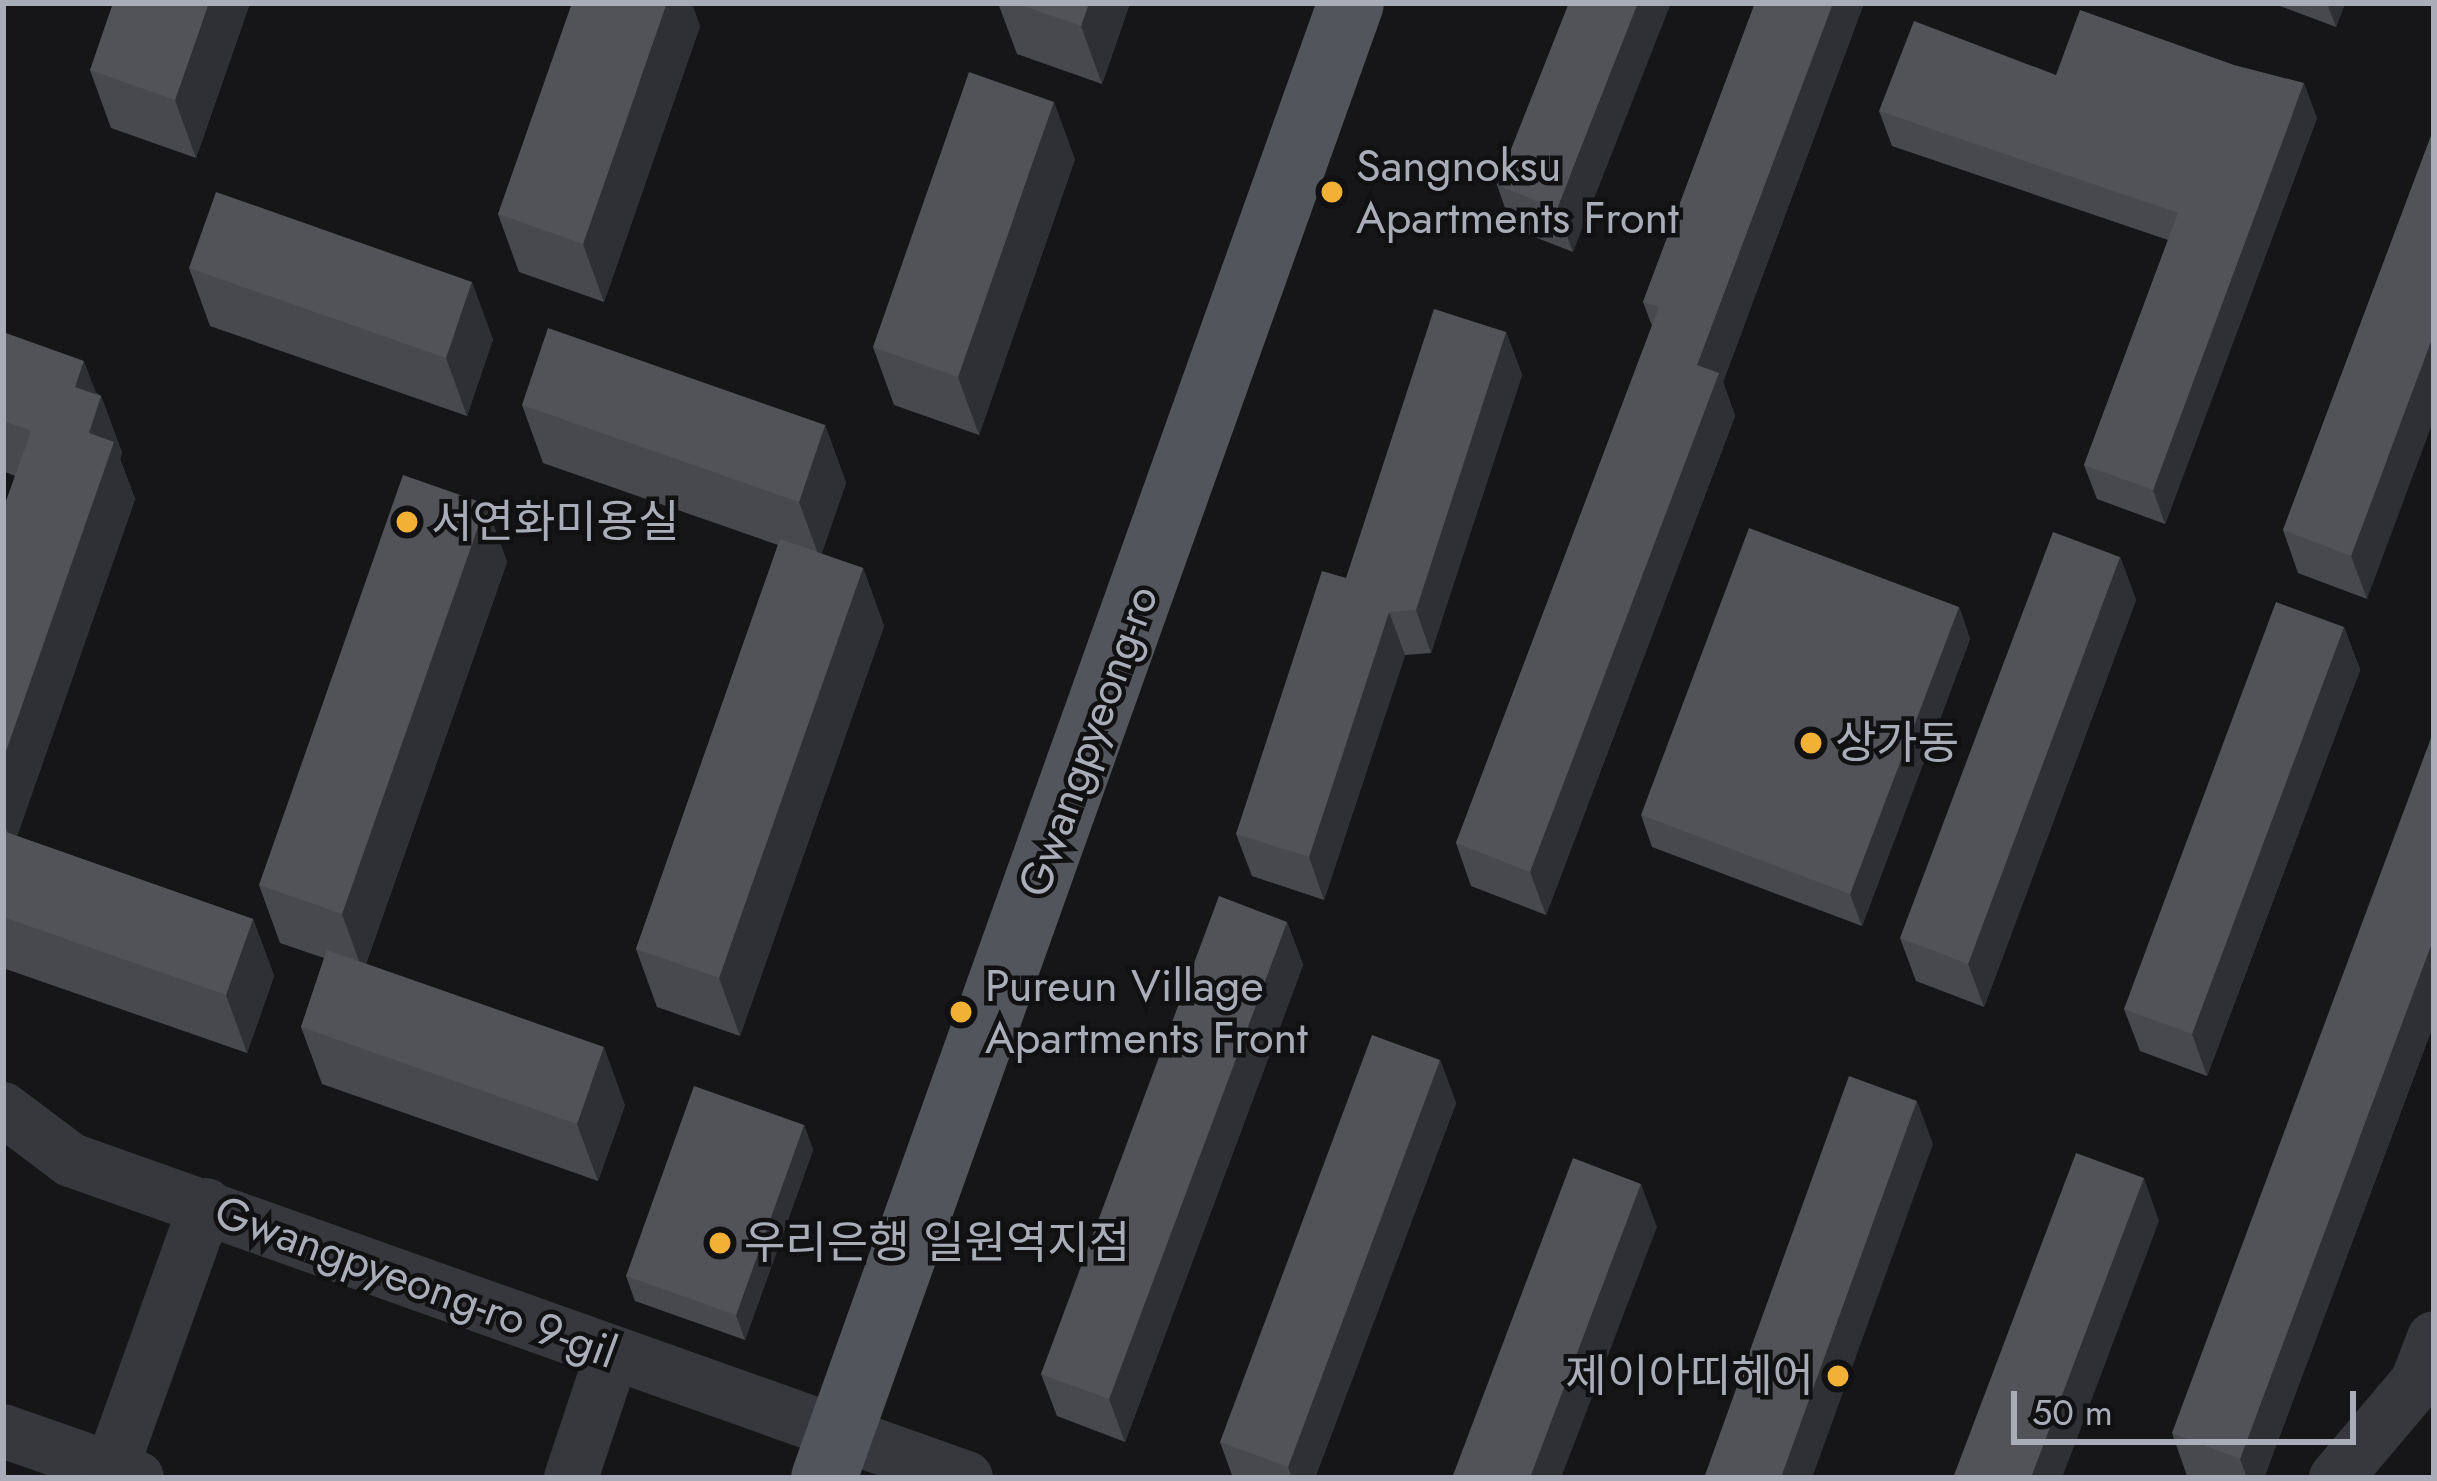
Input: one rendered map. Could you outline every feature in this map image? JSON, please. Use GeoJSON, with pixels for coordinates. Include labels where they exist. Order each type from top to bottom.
{"type":"FeatureCollection","features":[{"type":"Feature","properties":{"kind":"main road","name":"Gwangpyeong-ro"},"geometry":{"type":"LineString","coordinates":[[832,1456],[1351,3]]}},
{"type":"Feature","properties":{"kind":"street","name":"Gwangpyeong-ro 9-gil"},"geometry":{"type":"LineString","coordinates":[[3,1109],[71,1160],[206,1204],[613,1355],[832,1456],[966,1478]]}},
{"type":"Feature","properties":{"kind":"street"},"geometry":{"type":"LineString","coordinates":[[3,1431],[118,1475],[206,1204]]}},
{"type":"Feature","properties":{"kind":"street"},"geometry":{"type":"LineString","coordinates":[[2336,1478],[2417,1382],[2434,1338]]}},
{"type":"Feature","properties":{"kind":"street"},"geometry":{"type":"LineString","coordinates":[[571,1478],[613,1355]]}},
{"type":"Feature","properties":{"kind":"building"},"geometry":{"type":"Polygon","coordinates":[[[113,3],[209,3],[175,100],[90,70],[113,3]]]}},
{"type":"Feature","properties":{"kind":"building"},"geometry":{"type":"Polygon","coordinates":[[[572,3],[667,3],[583,244],[498,214],[572,3]]]}},
{"type":"Feature","properties":{"kind":"building"},"geometry":{"type":"Polygon","coordinates":[[[1015,3],[1089,3],[1081,26],[1015,3]]]}},
{"type":"Feature","properties":{"kind":"building"},"geometry":{"type":"Polygon","coordinates":[[[1569,3],[1638,3],[1557,209],[1497,185],[1569,3]]]}},
{"type":"Feature","properties":{"kind":"building"},"geometry":{"type":"Polygon","coordinates":[[[1755,3],[1833,3],[1697,365],[1719,373],[1530,872],[1456,843],[1659,307],[1643,302],[1755,3]]]}},
{"type":"Feature","properties":{"kind":"building"},"geometry":{"type":"Polygon","coordinates":[[[2080,10],[2234,65],[2304,83],[2153,490],[2084,465],[2178,213],[1879,111],[1914,21],[2056,75],[2080,10]]]}},
{"type":"Feature","properties":{"kind":"building"},"geometry":{"type":"Polygon","coordinates":[[[969,72],[1054,102],[958,377],[873,347],[969,72]]]}},
{"type":"Feature","properties":{"kind":"building"},"geometry":{"type":"Polygon","coordinates":[[[2434,128],[2434,334],[2351,556],[2283,530],[2434,128]]]}},
{"type":"Feature","properties":{"kind":"building"},"geometry":{"type":"Polygon","coordinates":[[[216,192],[472,282],[446,358],[189,268],[216,192]]]}},
{"type":"Feature","properties":{"kind":"building"},"geometry":{"type":"Polygon","coordinates":[[[1434,309],[1506,332],[1416,610],[1389,612],[1309,857],[1236,834],[1322,571],[1346,578],[1434,309]]]}},
{"type":"Feature","properties":{"kind":"building"},"geometry":{"type":"Polygon","coordinates":[[[548,328],[825,425],[799,502],[522,405],[548,328]]]}},
{"type":"Feature","properties":{"kind":"building"},"geometry":{"type":"Polygon","coordinates":[[[3,332],[84,361],[75,387],[101,396],[89,433],[114,442],[3,760],[3,510],[31,431],[3,421],[3,332]]]}},
{"type":"Feature","properties":{"kind":"building"},"geometry":{"type":"Polygon","coordinates":[[[403,475],[486,504],[342,914],[259,885],[403,475]]]}},
{"type":"Feature","properties":{"kind":"building","name":"상가동"},"geometry":{"type":"Polygon","coordinates":[[[1749,528],[1959,607],[1850,894],[1641,815],[1749,528]]]}},
{"type":"Feature","properties":{"kind":"building"},"geometry":{"type":"Polygon","coordinates":[[[2053,532],[2120,557],[1968,964],[1900,938],[2053,532]]]}},
{"type":"Feature","properties":{"kind":"building"},"geometry":{"type":"Polygon","coordinates":[[[780,539],[863,568],[719,978],[636,949],[780,539]]]}},
{"type":"Feature","properties":{"kind":"building"},"geometry":{"type":"Polygon","coordinates":[[[2276,602],[2344,627],[2192,1034],[2124,1009],[2276,602]]]}},
{"type":"Feature","properties":{"kind":"building"},"geometry":{"type":"Polygon","coordinates":[[[2434,730],[2434,938],[2240,1459],[2172,1433],[2434,730]]]}},
{"type":"Feature","properties":{"kind":"building"},"geometry":{"type":"Polygon","coordinates":[[[3,831],[253,919],[226,995],[3,917],[3,831]]]}},
{"type":"Feature","properties":{"kind":"building"},"geometry":{"type":"Polygon","coordinates":[[[1219,896],[1287,922],[1109,1399],[1041,1374],[1219,896]]]}},
{"type":"Feature","properties":{"kind":"building"},"geometry":{"type":"Polygon","coordinates":[[[327,950],[604,1047],[577,1124],[301,1027],[327,950]]]}},
{"type":"Feature","properties":{"kind":"building"},"geometry":{"type":"Polygon","coordinates":[[[1372,1035],[1440,1060],[1288,1467],[1220,1442],[1372,1035]]]}},
{"type":"Feature","properties":{"kind":"building"},"geometry":{"type":"Polygon","coordinates":[[[1849,1076],[1917,1101],[1781,1478],[1704,1478],[1849,1076]]]}},
{"type":"Feature","properties":{"kind":"building"},"geometry":{"type":"Polygon","coordinates":[[[694,1086],[804,1125],[736,1315],[626,1276],[694,1086]]]}},
{"type":"Feature","properties":{"kind":"building"},"geometry":{"type":"Polygon","coordinates":[[[2076,1153],[2144,1178],[2031,1478],[1953,1478],[2076,1153]]]}},
{"type":"Feature","properties":{"kind":"building"},"geometry":{"type":"Polygon","coordinates":[[[1573,1158],[1641,1184],[1530,1478],[1452,1478],[1573,1158]]]}},
{"type":"Feature","properties":{"kind":"place","name":"Sangnoksu Apartments Front"},"geometry":{"type":"Point","coordinates":[1332,192]}},
{"type":"Feature","properties":{"kind":"place","name":"서연화미용실"},"geometry":{"type":"Point","coordinates":[407,522]}},
{"type":"Feature","properties":{"kind":"place","name":"상가동"},"geometry":{"type":"Point","coordinates":[1811,743]}},
{"type":"Feature","properties":{"kind":"place","name":"Pureun Village Apartments Front"},"geometry":{"type":"Point","coordinates":[961,1012]}},
{"type":"Feature","properties":{"kind":"place","name":"우리은행 일원역지점"},"geometry":{"type":"Point","coordinates":[720,1243]}},
{"type":"Feature","properties":{"kind":"place","name":"제이아띠헤어"},"geometry":{"type":"Point","coordinates":[1838,1376]}}]}
